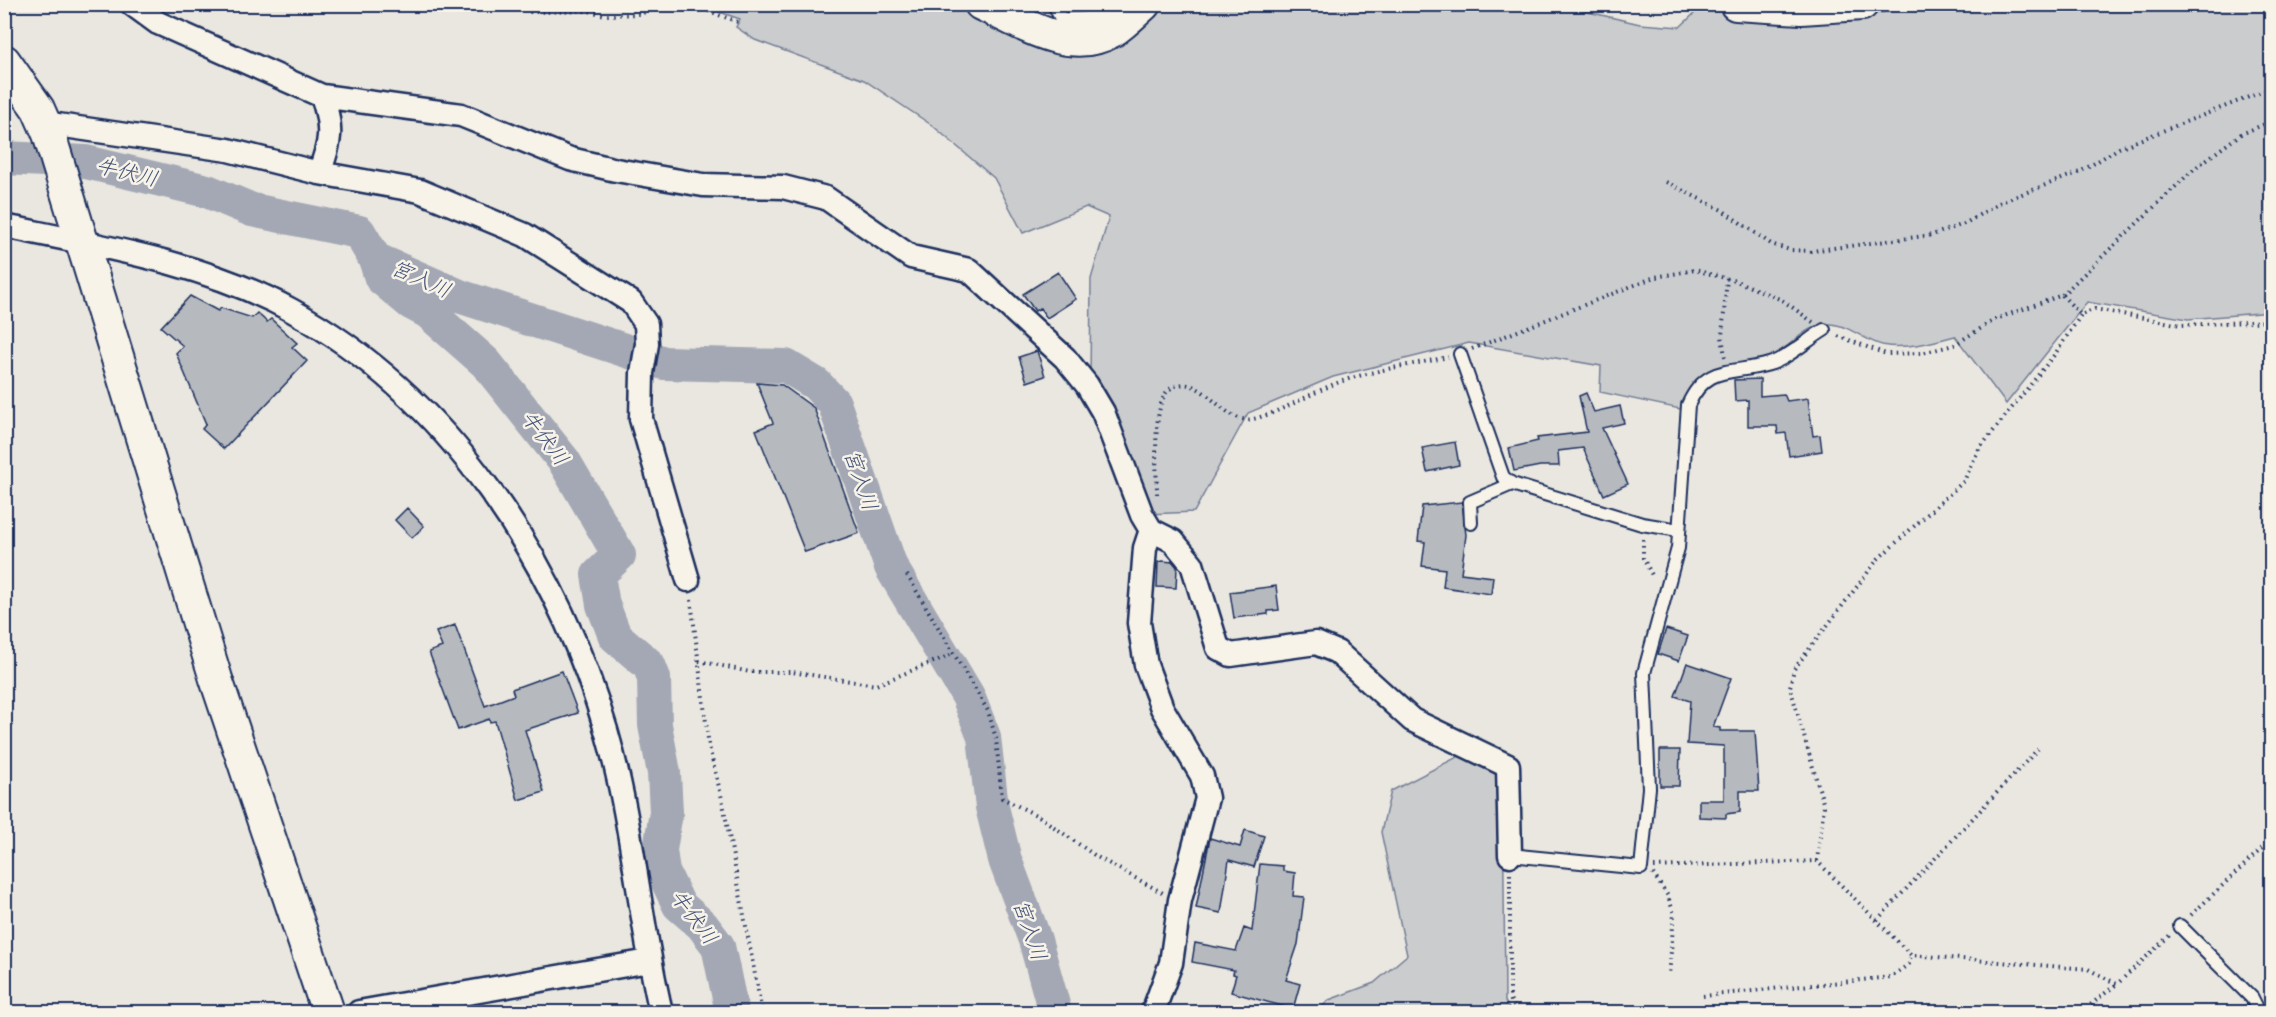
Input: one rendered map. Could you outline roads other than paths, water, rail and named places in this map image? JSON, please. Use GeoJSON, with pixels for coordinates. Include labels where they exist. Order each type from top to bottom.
{"type":"FeatureCollection","features":[{"type":"Feature","properties":{"kind":"street"},"geometry":{"type":"LineString","coordinates":[[132,4],[158,23],[322,96],[461,115],[570,159],[616,170],[703,185],[783,187],[826,198],[911,256],[969,270],[1065,358],[1087,385],[1103,412],[1142,515],[1151,531],[1173,541],[1192,564],[1218,648],[1231,656],[1316,643],[1336,652],[1412,720],[1508,766],[1510,855]]}},
{"type":"Feature","properties":{"kind":"street"},"geometry":{"type":"LineString","coordinates":[[981,4],[1058,39],[1086,40],[1112,31],[1144,4]]}},
{"type":"Feature","properties":{"kind":"street"},"geometry":{"type":"LineString","coordinates":[[1747,5],[1801,8],[1862,4]]}},
{"type":"Feature","properties":{"kind":"street"},"geometry":{"type":"LineString","coordinates":[[4,61],[18,77],[47,129],[216,678],[328,1012]]}},
{"type":"Feature","properties":{"kind":"street"},"geometry":{"type":"LineString","coordinates":[[319,173],[331,143],[328,114],[322,96]]}},
{"type":"Feature","properties":{"kind":"street"},"geometry":{"type":"LineString","coordinates":[[47,129],[228,150],[319,173],[420,191],[525,236],[631,302],[646,324],[647,344],[642,373],[640,420],[688,579]]}},
{"type":"Feature","properties":{"kind":"street"},"geometry":{"type":"LineString","coordinates":[[4,226],[81,236],[196,272],[291,310],[344,344],[417,404],[476,468],[520,536],[558,609],[588,678],[606,730],[622,800],[649,961],[661,1012]]}},
{"type":"Feature","properties":{"kind":"street"},"geometry":{"type":"LineString","coordinates":[[1151,531],[1146,548],[1139,623],[1146,664],[1162,708],[1202,776],[1207,798],[1180,900],[1171,963],[1153,1012]]}},
{"type":"Feature","properties":{"kind":"street"},"geometry":{"type":"LineString","coordinates":[[359,1012],[649,961]]}},
{"type":"Feature","properties":{"kind":"lane"},"geometry":{"type":"LineString","coordinates":[[1054,4],[1061,19],[1093,19],[1107,13],[1118,4]]}},
{"type":"Feature","properties":{"kind":"lane"},"geometry":{"type":"LineString","coordinates":[[1510,855],[1641,868],[1649,788],[1644,673],[1678,548],[1688,405],[1696,386],[1727,370],[1771,364],[1824,330]]}},
{"type":"Feature","properties":{"kind":"lane"},"geometry":{"type":"LineString","coordinates":[[1460,354],[1503,477],[1512,484],[1642,524],[1679,530]]}},
{"type":"Feature","properties":{"kind":"lane"},"geometry":{"type":"LineString","coordinates":[[1472,523],[1470,502],[1512,484]]}},
{"type":"Feature","properties":{"kind":"lane"},"geometry":{"type":"LineString","coordinates":[[2180,926],[2252,998],[2259,1012]]}},
{"type":"Feature","properties":{"kind":"waterway","name":"牛伏川"},"geometry":{"type":"LineString","coordinates":[[4,158],[86,162],[207,191],[252,210],[359,232],[375,259],[381,278],[411,303],[428,312],[486,363],[564,461],[619,555],[598,575],[603,605],[615,636],[649,665],[654,678],[655,725],[664,773],[666,812],[660,850],[663,872],[679,905],[702,925],[718,946],[732,1012]]}},
{"type":"Feature","properties":{"kind":"waterway","name":"宮入川"},"geometry":{"type":"LineString","coordinates":[[375,259],[462,297],[664,363],[786,366],[816,384],[834,403],[891,567],[968,696],[984,737],[992,807],[1005,860],[1035,940],[1055,1012]]}}]}
